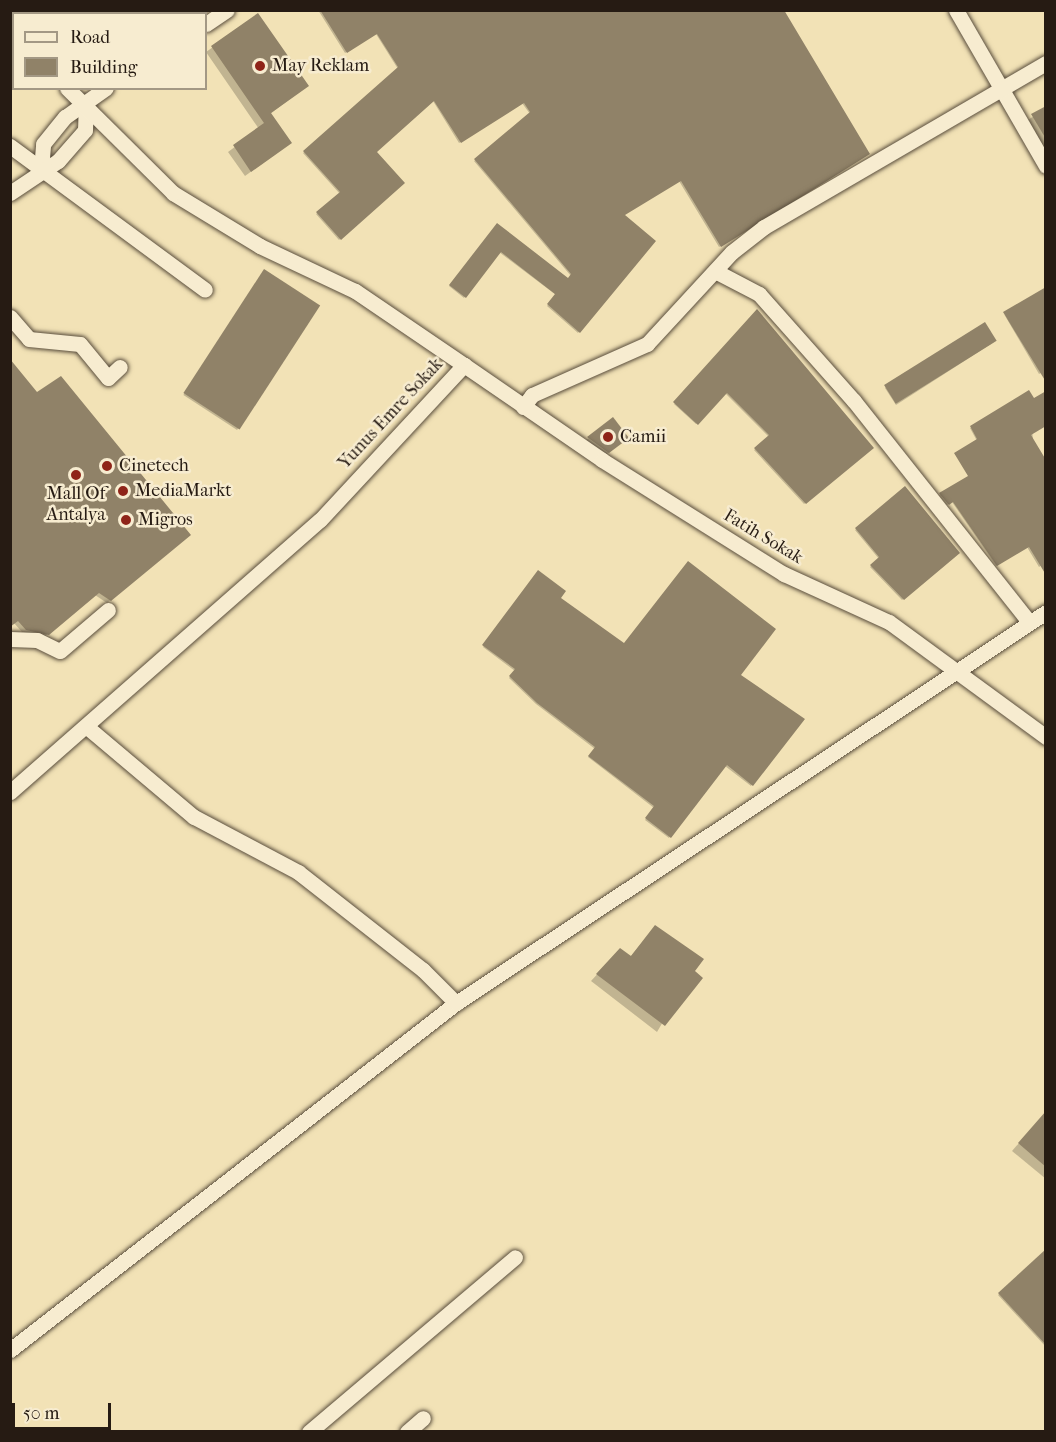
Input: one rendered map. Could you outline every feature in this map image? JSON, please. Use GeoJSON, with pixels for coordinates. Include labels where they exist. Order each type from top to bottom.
{"type":"FeatureCollection","features":[{"type":"Feature","properties":{"kind":"street"},"geometry":{"type":"LineString","coordinates":[[207,23],[227,10]]}},
{"type":"Feature","properties":{"kind":"street"},"geometry":{"type":"LineString","coordinates":[[956,10],[1046,166]]}},
{"type":"Feature","properties":{"kind":"street"},"geometry":{"type":"LineString","coordinates":[[523,406],[532,395],[647,344],[715,271],[764,227],[1046,63]]}},
{"type":"Feature","properties":{"kind":"street","name":"Yunus Emre Sokak"},"geometry":{"type":"LineString","coordinates":[[10,792],[87,727],[320,520],[464,365],[355,291],[260,246],[173,193],[69,90]]}},
{"type":"Feature","properties":{"kind":"street"},"geometry":{"type":"LineString","coordinates":[[41,169],[43,144],[65,117],[86,105],[104,90]]}},
{"type":"Feature","properties":{"kind":"street"},"geometry":{"type":"LineString","coordinates":[[10,193],[41,169],[58,161],[85,130],[86,105]]}},
{"type":"Feature","properties":{"kind":"street"},"geometry":{"type":"LineString","coordinates":[[10,146],[205,290]]}},
{"type":"Feature","properties":{"kind":"street"},"geometry":{"type":"LineString","coordinates":[[715,271],[759,294],[854,401],[1029,622]]}},
{"type":"Feature","properties":{"kind":"street"},"geometry":{"type":"LineString","coordinates":[[10,317],[29,339],[80,344],[108,378],[120,367]]}},
{"type":"Feature","properties":{"kind":"street","name":"Fatih Sokak"},"geometry":{"type":"LineString","coordinates":[[464,365],[523,406],[784,574],[890,622],[1046,737]]}},
{"type":"Feature","properties":{"kind":"street"},"geometry":{"type":"LineString","coordinates":[[10,639],[37,640],[60,651],[108,610]]}},
{"type":"Feature","properties":{"kind":"street"},"geometry":{"type":"LineString","coordinates":[[10,1350],[456,1003],[805,769],[959,673],[1046,612]]}},
{"type":"Feature","properties":{"kind":"street"},"geometry":{"type":"LineString","coordinates":[[87,727],[194,818],[298,872],[423,970],[456,1003]]}},
{"type":"Feature","properties":{"kind":"street"},"geometry":{"type":"LineString","coordinates":[[309,1431],[515,1257]]}},
{"type":"Feature","properties":{"kind":"street"},"geometry":{"type":"LineString","coordinates":[[407,1431],[423,1418]]}},
{"type":"Feature","properties":{"kind":"building"},"geometry":{"type":"Polygon","coordinates":[[[320,10],[784,10],[870,154],[721,247],[681,181],[625,215],[656,241],[580,333],[547,304],[555,294],[501,252],[466,298],[449,285],[497,223],[568,278],[571,274],[474,159],[530,112],[524,103],[461,143],[434,101],[377,152],[405,183],[341,240],[316,212],[340,192],[303,151],[398,67],[377,34],[347,53],[320,10]]]}},
{"type":"Feature","properties":{"kind":"building","name":"May Reklam"},"geometry":{"type":"Polygon","coordinates":[[[258,13],[309,86],[271,113],[292,143],[251,172],[233,145],[264,123],[211,46],[258,13]]]}},
{"type":"Feature","properties":{"kind":"building"},"geometry":{"type":"Polygon","coordinates":[[[1046,106],[1046,139],[1031,114],[1046,106]]]}},
{"type":"Feature","properties":{"kind":"building"},"geometry":{"type":"Polygon","coordinates":[[[264,269],[320,305],[240,430],[183,393],[264,269]]]}},
{"type":"Feature","properties":{"kind":"building"},"geometry":{"type":"Polygon","coordinates":[[[1046,287],[1046,382],[1003,312],[1046,287]]]}},
{"type":"Feature","properties":{"kind":"building"},"geometry":{"type":"Polygon","coordinates":[[[757,309],[874,448],[806,504],[754,448],[769,435],[727,393],[698,425],[673,402],[757,309]]]}},
{"type":"Feature","properties":{"kind":"building"},"geometry":{"type":"Polygon","coordinates":[[[985,322],[997,341],[896,404],[884,385],[985,322]]]}},
{"type":"Feature","properties":{"kind":"building","name":"Mall Of Antalya"},"geometry":{"type":"Polygon","coordinates":[[[10,359],[37,392],[61,376],[191,535],[111,601],[99,593],[49,635],[26,630],[18,621],[10,627],[10,359]]]}},
{"type":"Feature","properties":{"kind":"building"},"geometry":{"type":"Polygon","coordinates":[[[1029,390],[1034,398],[1046,391],[1046,426],[1031,435],[1046,460],[1046,575],[1029,547],[997,566],[953,502],[949,505],[939,493],[968,476],[954,453],[977,439],[970,426],[1029,390]]]}},
{"type":"Feature","properties":{"kind":"building","name":"Camii"},"geometry":{"type":"Polygon","coordinates":[[[613,417],[629,438],[609,453],[587,437],[613,417]]]}},
{"type":"Feature","properties":{"kind":"building"},"geometry":{"type":"Polygon","coordinates":[[[905,486],[960,553],[904,600],[870,565],[879,557],[855,528],[905,486]]]}},
{"type":"Feature","properties":{"kind":"building"},"geometry":{"type":"Polygon","coordinates":[[[688,561],[776,629],[741,675],[805,719],[753,786],[727,765],[671,838],[645,818],[654,806],[588,756],[595,747],[537,703],[509,676],[515,669],[482,645],[538,570],[566,591],[561,598],[624,643],[688,561]]]}},
{"type":"Feature","properties":{"kind":"building"},"geometry":{"type":"Polygon","coordinates":[[[655,925],[704,959],[695,971],[703,978],[665,1026],[596,974],[620,948],[631,956],[655,925]]]}},
{"type":"Feature","properties":{"kind":"building"},"geometry":{"type":"Polygon","coordinates":[[[1046,1111],[1046,1167],[1018,1143],[1046,1111]]]}},
{"type":"Feature","properties":{"kind":"building"},"geometry":{"type":"Polygon","coordinates":[[[1046,1249],[1046,1345],[998,1293],[1046,1249]]]}},
{"type":"Feature","properties":{"kind":"place","name":"May Reklam"},"geometry":{"type":"Point","coordinates":[260,66]}},
{"type":"Feature","properties":{"kind":"place","name":"Camii"},"geometry":{"type":"Point","coordinates":[608,437]}},
{"type":"Feature","properties":{"kind":"place","name":"Cinetech"},"geometry":{"type":"Point","coordinates":[107,466]}},
{"type":"Feature","properties":{"kind":"place","name":"Mall Of Antalya"},"geometry":{"type":"Point","coordinates":[76,475]}},
{"type":"Feature","properties":{"kind":"place","name":"MediaMarkt"},"geometry":{"type":"Point","coordinates":[123,491]}},
{"type":"Feature","properties":{"kind":"place","name":"Migros"},"geometry":{"type":"Point","coordinates":[126,520]}}]}
